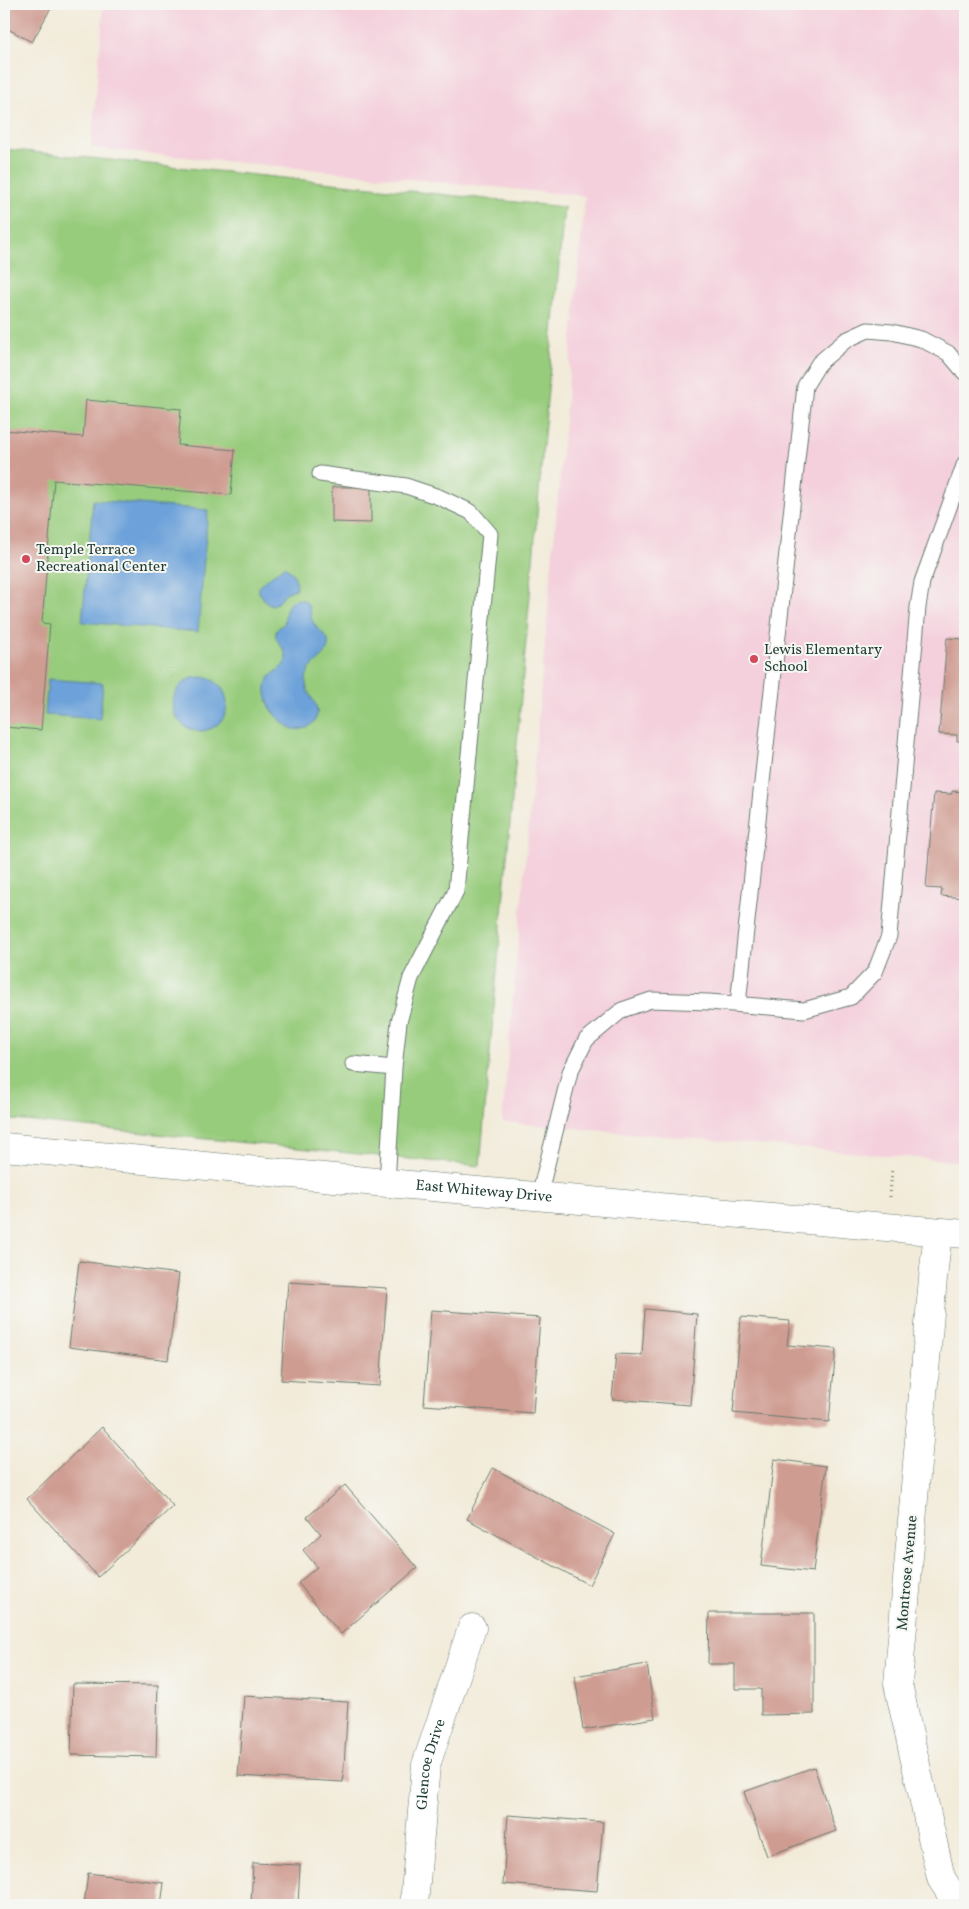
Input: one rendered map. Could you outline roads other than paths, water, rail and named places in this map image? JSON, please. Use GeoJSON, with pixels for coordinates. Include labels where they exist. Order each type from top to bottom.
{"type":"FeatureCollection","features":[{"type":"Feature","properties":{"kind":"street","name":"East Whiteway Drive"},"geometry":{"type":"LineString","coordinates":[[4,1147],[965,1234]]}},
{"type":"Feature","properties":{"kind":"street","name":"Montrose Avenue"},"geometry":{"type":"LineString","coordinates":[[938,1232],[898,1684],[941,1878],[958,1905]]}},
{"type":"Feature","properties":{"kind":"street","name":"Glencoe Drive"},"geometry":{"type":"LineString","coordinates":[[414,1905],[426,1765],[472,1628]]}},
{"type":"Feature","properties":{"kind":"lane"},"geometry":{"type":"LineString","coordinates":[[738,1004],[805,386],[819,362],[846,340],[868,330],[892,332],[921,339],[948,353],[965,373]]}},
{"type":"Feature","properties":{"kind":"lane"},"geometry":{"type":"LineString","coordinates":[[538,1196],[570,1072],[586,1040],[622,1010],[651,1000],[709,1002],[804,1010],[851,997],[875,972],[889,936],[918,607],[922,582],[965,463]]}},
{"type":"Feature","properties":{"kind":"lane"},"geometry":{"type":"LineString","coordinates":[[320,474],[406,486],[439,497],[471,512],[490,534],[456,890],[411,978],[399,1022],[394,1068],[387,1183]]}},
{"type":"Feature","properties":{"kind":"lane"},"geometry":{"type":"LineString","coordinates":[[353,1064],[394,1068]]}},
{"type":"Feature","properties":{"kind":"water"},"geometry":{"type":"Polygon","coordinates":[[[93,500],[208,510],[198,632],[82,622],[93,500]]]}},
{"type":"Feature","properties":{"kind":"water"},"geometry":{"type":"Polygon","coordinates":[[[284,566],[294,576],[297,586],[296,589],[285,593],[279,602],[272,605],[266,602],[259,592],[259,588],[261,584],[284,566]]]}},
{"type":"Feature","properties":{"kind":"water"},"geometry":{"type":"Polygon","coordinates":[[[298,599],[308,604],[313,622],[327,637],[328,645],[325,654],[309,671],[306,680],[306,685],[317,708],[316,718],[306,728],[295,729],[286,725],[272,710],[267,699],[266,686],[271,676],[285,662],[285,652],[277,640],[276,632],[284,624],[290,603],[298,599]]]}},
{"type":"Feature","properties":{"kind":"water"},"geometry":{"type":"Polygon","coordinates":[[[195,677],[205,677],[215,681],[223,689],[227,704],[223,719],[215,727],[205,731],[195,731],[185,727],[177,719],[173,709],[173,699],[177,689],[185,681],[195,677]]]}},
{"type":"Feature","properties":{"kind":"water"},"geometry":{"type":"Polygon","coordinates":[[[48,679],[103,683],[100,719],[45,715],[48,679]]]}},
{"type":"Feature","properties":{"kind":"place","name":"Temple Terrace Recreational Center"},"geometry":{"type":"Point","coordinates":[26,559]}},
{"type":"Feature","properties":{"kind":"place","name":"Lewis Elementary School"},"geometry":{"type":"Point","coordinates":[754,659]}}]}
